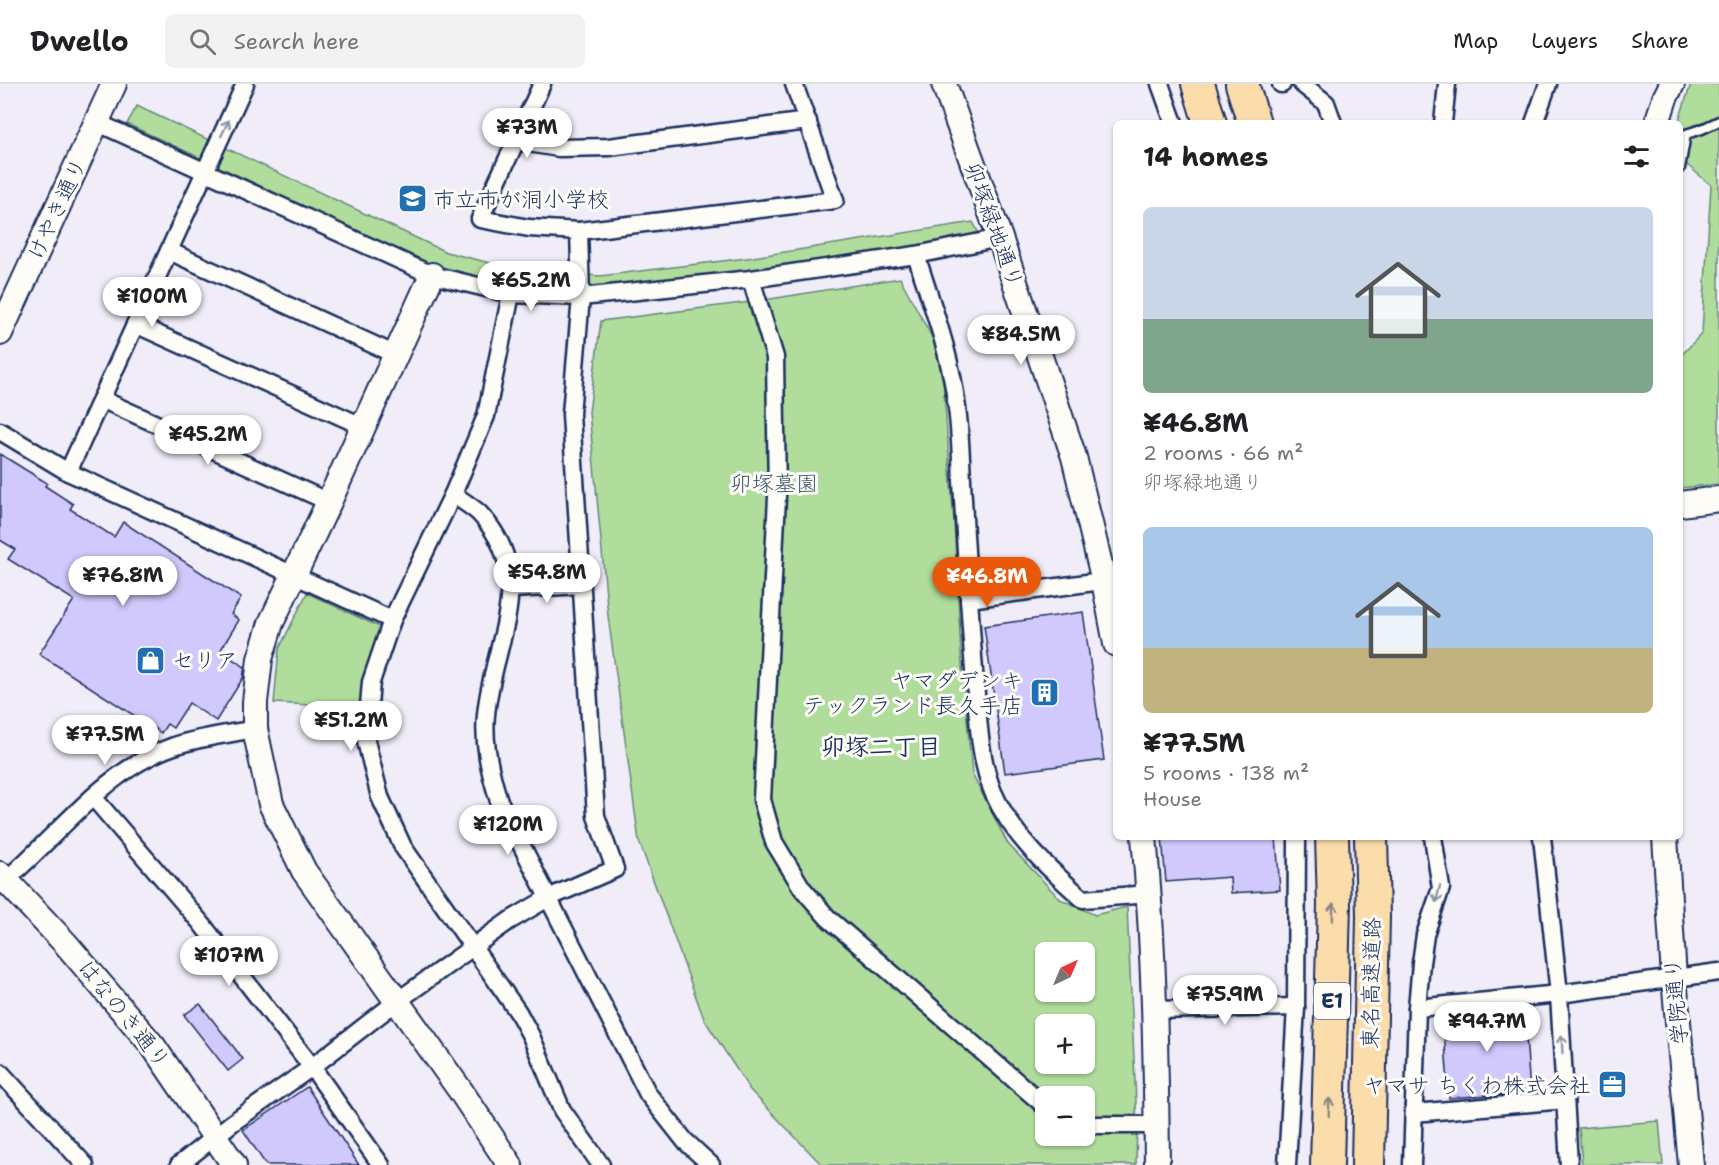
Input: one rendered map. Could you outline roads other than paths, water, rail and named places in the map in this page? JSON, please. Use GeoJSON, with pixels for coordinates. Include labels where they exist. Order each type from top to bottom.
{"type":"FeatureCollection","features":[{"type":"Feature","properties":{"kind":"highway"},"geometry":{"type":"LineString","coordinates":[[1198,84],[1209,120]]}},
{"type":"Feature","properties":{"kind":"highway"},"geometry":{"type":"LineString","coordinates":[[1242,84],[1253,120]]}},
{"type":"Feature","properties":{"kind":"highway","name":"東名高速道路"},"geometry":{"type":"LineString","coordinates":[[1327,1165],[1333,916],[1332,840]]}},
{"type":"Feature","properties":{"kind":"highway","name":"東名高速道路"},"geometry":{"type":"LineString","coordinates":[[1368,1165],[1373,916],[1371,840]]}},
{"type":"Feature","properties":{"kind":"street","name":"けやき通り"},"geometry":{"type":"LineString","coordinates":[[0,333],[114,84]]}},
{"type":"Feature","properties":{"kind":"street"},"geometry":{"type":"LineString","coordinates":[[68,472],[245,84]]}},
{"type":"Feature","properties":{"kind":"street"},"geometry":{"type":"LineString","coordinates":[[542,84],[480,219],[529,228],[579,231],[835,200],[794,84]]}},
{"type":"Feature","properties":{"kind":"street","name":"卯塚緑地通り"},"geometry":{"type":"LineString","coordinates":[[944,84],[1000,238],[1074,457],[1110,580],[1113,612]]}},
{"type":"Feature","properties":{"kind":"street"},"geometry":{"type":"LineString","coordinates":[[1160,84],[1173,120]]}},
{"type":"Feature","properties":{"kind":"street"},"geometry":{"type":"LineString","coordinates":[[1302,84],[1326,103],[1332,120]]}},
{"type":"Feature","properties":{"kind":"street"},"geometry":{"type":"LineString","coordinates":[[1443,120],[1447,84]]}},
{"type":"Feature","properties":{"kind":"street"},"geometry":{"type":"LineString","coordinates":[[1535,120],[1548,84]]}},
{"type":"Feature","properties":{"kind":"street"},"geometry":{"type":"LineString","coordinates":[[1658,120],[1672,84]]}},
{"type":"Feature","properties":{"kind":"street"},"geometry":{"type":"LineString","coordinates":[[516,141],[559,148],[609,147],[808,121]]}},
{"type":"Feature","properties":{"kind":"street"},"geometry":{"type":"LineString","coordinates":[[96,122],[432,275],[511,294],[581,297],[751,279],[915,255],[1000,238]]}},
{"type":"Feature","properties":{"kind":"street"},"geometry":{"type":"LineString","coordinates":[[178,1165],[396,1002],[509,921],[548,898],[615,869],[596,816],[571,414],[581,297],[579,231]]}},
{"type":"Feature","properties":{"kind":"street"},"geometry":{"type":"LineString","coordinates":[[169,251],[396,355]]}},
{"type":"Feature","properties":{"kind":"street"},"geometry":{"type":"LineString","coordinates":[[915,255],[948,351],[957,408],[979,724],[984,758],[993,792],[1011,823],[1041,863],[1083,899],[1149,894]]}},
{"type":"Feature","properties":{"kind":"street"},"geometry":{"type":"LineString","coordinates":[[432,275],[329,502],[270,623],[260,659],[255,702],[255,729],[271,804],[304,871],[460,1090],[510,1165]]}},
{"type":"Feature","properties":{"kind":"street"},"geometry":{"type":"LineString","coordinates":[[751,279],[775,357],[777,497],[762,800],[774,842],[802,888],[828,918],[1035,1097]]}},
{"type":"Feature","properties":{"kind":"street"},"geometry":{"type":"LineString","coordinates":[[511,294],[486,416],[453,494],[392,620],[370,682],[366,741],[380,797],[403,847],[518,1012],[531,1036],[561,1110],[601,1165]]}},
{"type":"Feature","properties":{"kind":"street"},"geometry":{"type":"LineString","coordinates":[[135,324],[362,426]]}},
{"type":"Feature","properties":{"kind":"street"},"geometry":{"type":"LineString","coordinates":[[101,399],[329,502]]}},
{"type":"Feature","properties":{"kind":"street"},"geometry":{"type":"LineString","coordinates":[[0,431],[68,472],[276,568],[294,573],[392,620]]}},
{"type":"Feature","properties":{"kind":"street"},"geometry":{"type":"LineString","coordinates":[[453,494],[478,512],[490,527],[502,549],[508,567],[511,589],[486,716],[486,746],[491,778],[499,801],[648,1094],[686,1141],[711,1165]]}},
{"type":"Feature","properties":{"kind":"street"},"geometry":{"type":"LineString","coordinates":[[1683,504],[1719,499]]}},
{"type":"Feature","properties":{"kind":"street"},"geometry":{"type":"LineString","coordinates":[[969,599],[1110,580]]}},
{"type":"Feature","properties":{"kind":"street"},"geometry":{"type":"LineString","coordinates":[[511,589],[581,585]]}},
{"type":"Feature","properties":{"kind":"street"},"geometry":{"type":"LineString","coordinates":[[2,880],[93,797],[135,765],[174,746],[255,729]]}},
{"type":"Feature","properties":{"kind":"street"},"geometry":{"type":"LineString","coordinates":[[93,797],[201,923],[312,1067],[381,1165]]}},
{"type":"Feature","properties":{"kind":"street"},"geometry":{"type":"LineString","coordinates":[[1144,840],[1154,1010],[1157,1165]]}},
{"type":"Feature","properties":{"kind":"street"},"geometry":{"type":"LineString","coordinates":[[1287,1165],[1296,1007],[1297,840]]}},
{"type":"Feature","properties":{"kind":"street"},"geometry":{"type":"LineString","coordinates":[[1412,1165],[1417,1008],[1425,935],[1442,888],[1434,840]]}},
{"type":"Feature","properties":{"kind":"street"},"geometry":{"type":"LineString","coordinates":[[1542,840],[1559,994],[1569,1165]]}},
{"type":"Feature","properties":{"kind":"street","name":"学院通り"},"geometry":{"type":"LineString","coordinates":[[1665,840],[1674,978],[1691,1165]]}},
{"type":"Feature","properties":{"kind":"street","name":"はなのき通り"},"geometry":{"type":"LineString","coordinates":[[2,880],[66,944],[153,1046],[234,1165]]}},
{"type":"Feature","properties":{"kind":"street"},"geometry":{"type":"LineString","coordinates":[[1417,1008],[1559,994],[1719,972]]}},
{"type":"Feature","properties":{"kind":"street"},"geometry":{"type":"LineString","coordinates":[[1154,1010],[1296,1007]]}},
{"type":"Feature","properties":{"kind":"street"},"geometry":{"type":"LineString","coordinates":[[0,1072],[85,1165]]}},
{"type":"Feature","properties":{"kind":"street"},"geometry":{"type":"LineString","coordinates":[[1414,1113],[1565,1100]]}},
{"type":"Feature","properties":{"kind":"street"},"geometry":{"type":"LineString","coordinates":[[1095,1125],[1156,1125]]}},
{"type":"Feature","properties":{"kind":"lane"},"geometry":{"type":"LineString","coordinates":[[1683,151],[1686,134],[1719,121]]}},
{"type":"Feature","properties":{"kind":"place","name":"市立市が洞小学校"},"geometry":{"type":"Point","coordinates":[412,199]}},
{"type":"Feature","properties":{"kind":"place","name":"セリア"},"geometry":{"type":"Point","coordinates":[151,660]}},
{"type":"Feature","properties":{"kind":"place","name":"ヤマダデンキ テックランド長久手店"},"geometry":{"type":"Point","coordinates":[1044,693]}},
{"type":"Feature","properties":{"kind":"place","name":"ヤマサ ちくわ株式会社"},"geometry":{"type":"Point","coordinates":[1612,1085]}},
{"type":"Feature","properties":{"kind":"district","name":"卯塚二丁目"},"geometry":{"type":"Point","coordinates":[881,747]}},
{"type":"Feature","properties":{"kind":"park label","name":"卯塚墓園"},"geometry":{"type":"Point","coordinates":[774,483]}}]}
